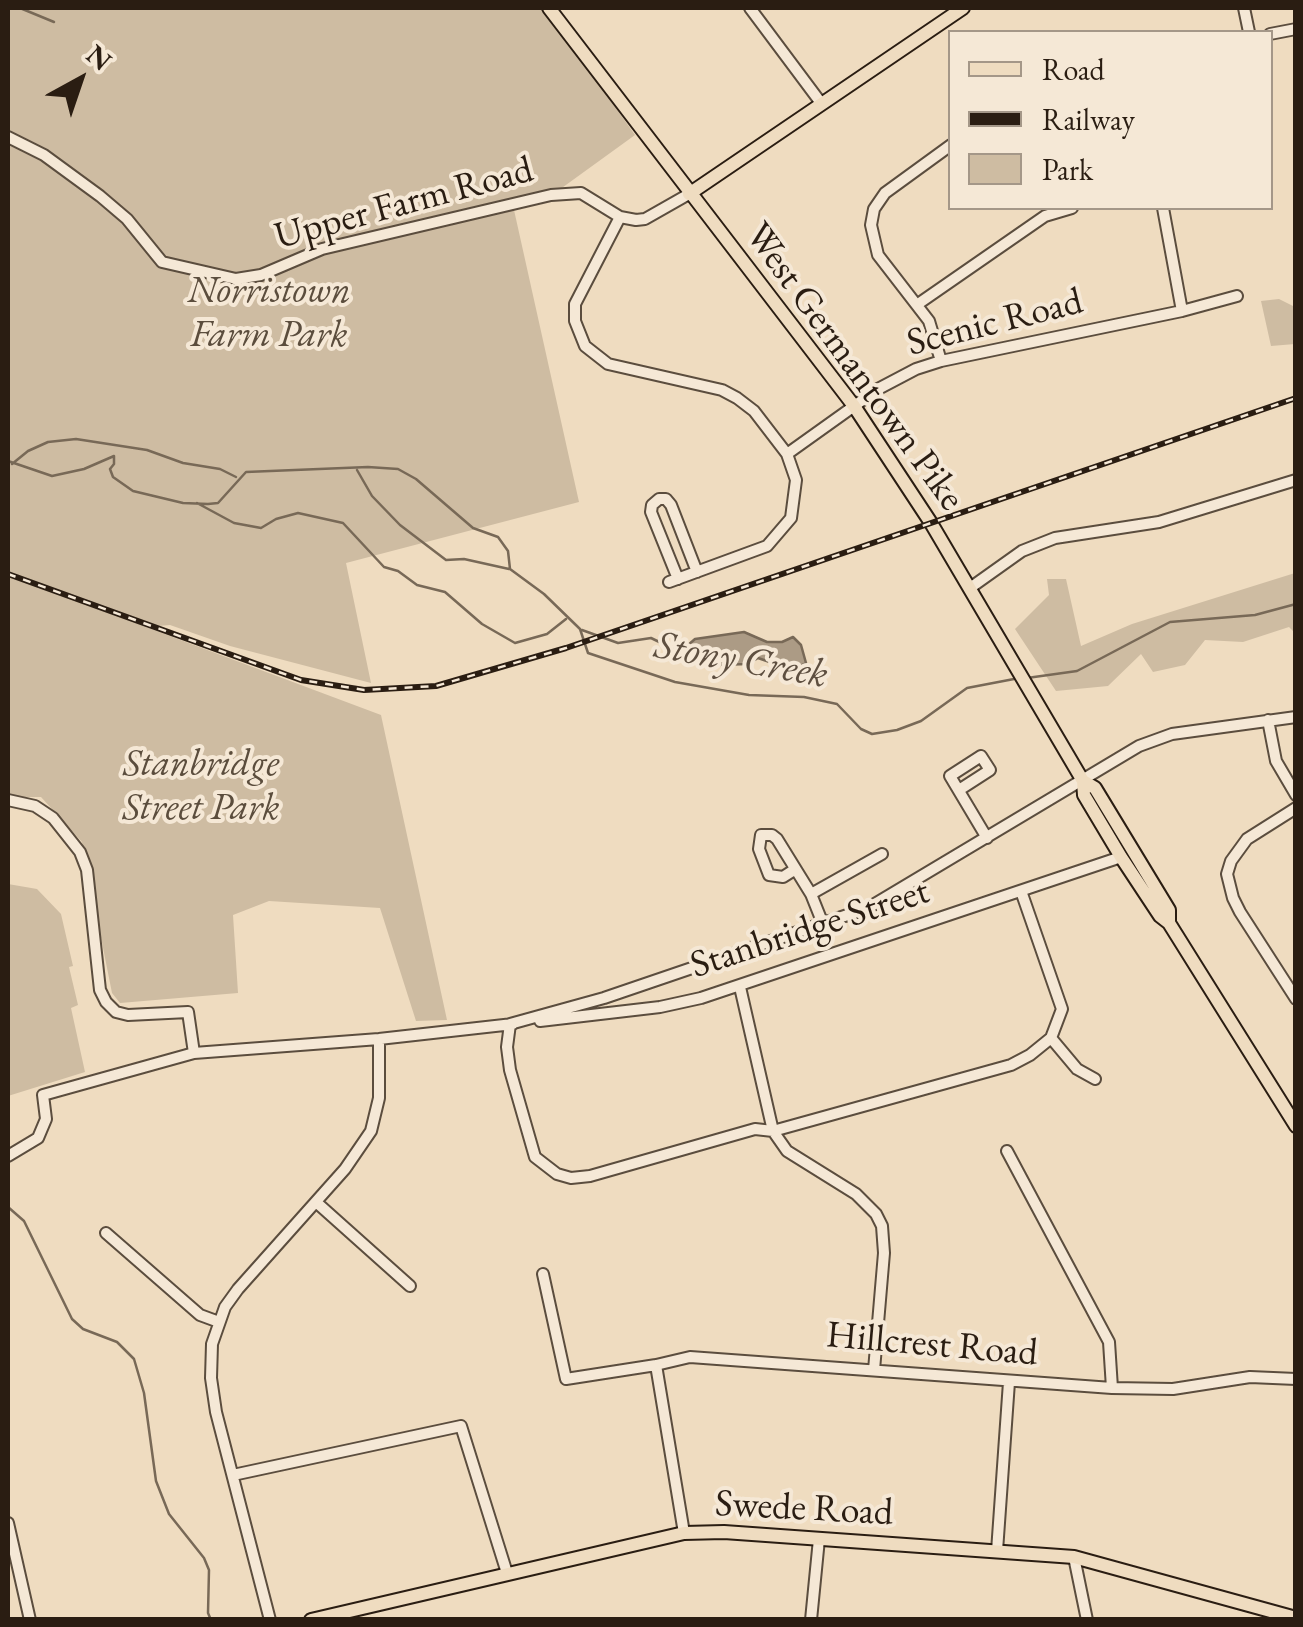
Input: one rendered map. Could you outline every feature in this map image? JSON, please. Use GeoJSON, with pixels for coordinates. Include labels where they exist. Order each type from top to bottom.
{"type":"FeatureCollection","features":[{"type":"Feature","properties":{"kind":"main road","name":"West Germantown Pike"},"geometry":{"type":"LineString","coordinates":[[548,8],[854,406],[970,588],[1083,780],[1094,788],[1169,910],[1169,922]]}},
{"type":"Feature","properties":{"kind":"main road"},"geometry":{"type":"LineString","coordinates":[[689,194],[821,103],[947,28],[963,8]]}},
{"type":"Feature","properties":{"kind":"main road","name":"West Germantown Pike"},"geometry":{"type":"LineString","coordinates":[[1083,780],[1084,795],[1121,857],[1160,916],[1169,922],[1296,1126]]}},
{"type":"Feature","properties":{"kind":"main road","name":"Swede Road"},"geometry":{"type":"LineString","coordinates":[[310,1620],[684,1533],[724,1532],[1074,1557],[1296,1618]]}},
{"type":"Feature","properties":{"kind":"street"},"geometry":{"type":"LineString","coordinates":[[750,8],[821,103]]}},
{"type":"Feature","properties":{"kind":"street","name":"Upper Farm Road"},"geometry":{"type":"LineString","coordinates":[[8,137],[44,155],[100,196],[127,219],[162,262],[226,278],[249,278],[322,249],[562,193],[588,196],[620,217]]}},
{"type":"Feature","properties":{"kind":"street"},"geometry":{"type":"LineString","coordinates":[[941,360],[929,321],[878,256],[871,225],[874,209],[900,181],[948,146]]}},
{"type":"Feature","properties":{"kind":"street"},"geometry":{"type":"LineString","coordinates":[[689,194],[641,220],[620,217],[584,284],[576,304],[576,321],[581,339],[599,359],[730,394],[754,411],[787,454],[796,480],[796,498],[788,524],[760,550],[673,581],[652,505],[659,500],[671,505],[697,572]]}},
{"type":"Feature","properties":{"kind":"street"},"geometry":{"type":"LineString","coordinates":[[918,304],[1045,216],[1065,210]]}},
{"type":"Feature","properties":{"kind":"street"},"geometry":{"type":"LineString","coordinates":[[1163,210],[1182,311]]}},
{"type":"Feature","properties":{"kind":"street","name":"Scenic Road"},"geometry":{"type":"LineString","coordinates":[[787,454],[894,379],[941,360],[1182,311],[1237,296]]}},
{"type":"Feature","properties":{"kind":"street"},"geometry":{"type":"LineString","coordinates":[[970,588],[1022,551],[1055,538],[1158,522],[1296,480]]}},
{"type":"Feature","properties":{"kind":"street","name":"Stanbridge Street"},"geometry":{"type":"LineString","coordinates":[[510,1024],[604,998],[868,908],[1138,746],[1172,734],[1296,717]]}},
{"type":"Feature","properties":{"kind":"street"},"geometry":{"type":"LineString","coordinates":[[1268,720],[1276,760],[1296,795]]}},
{"type":"Feature","properties":{"kind":"street"},"geometry":{"type":"LineString","coordinates":[[959,790],[987,838]]}},
{"type":"Feature","properties":{"kind":"street"},"geometry":{"type":"LineString","coordinates":[[8,800],[35,806],[53,818],[80,852],[89,882],[100,990],[106,1002],[116,1012],[128,1016],[188,1012],[194,1053]]}},
{"type":"Feature","properties":{"kind":"street"},"geometry":{"type":"LineString","coordinates":[[1296,808],[1246,839],[1231,861],[1228,874],[1232,898],[1296,999]]}},
{"type":"Feature","properties":{"kind":"street"},"geometry":{"type":"LineString","coordinates":[[811,894],[882,854]]}},
{"type":"Feature","properties":{"kind":"street","name":"Stanbridge Street"},"geometry":{"type":"LineString","coordinates":[[8,1156],[38,1138],[46,1119],[43,1094],[194,1053],[380,1040],[660,1007],[740,987],[1121,857]]}},
{"type":"Feature","properties":{"kind":"street"},"geometry":{"type":"LineString","coordinates":[[794,870],[811,894],[823,924]]}},
{"type":"Feature","properties":{"kind":"street"},"geometry":{"type":"LineString","coordinates":[[510,1024],[510,1070],[530,1145],[536,1157],[556,1174],[570,1178],[590,1176],[755,1130],[773,1131],[1011,1065],[1042,1047],[1051,1038],[1062,1009],[1021,891]]}},
{"type":"Feature","properties":{"kind":"street"},"geometry":{"type":"LineString","coordinates":[[740,987],[773,1131],[787,1151],[856,1194],[882,1226],[885,1239],[874,1370]]}},
{"type":"Feature","properties":{"kind":"street"},"geometry":{"type":"LineString","coordinates":[[1051,1038],[1077,1069],[1095,1079]]}},
{"type":"Feature","properties":{"kind":"street"},"geometry":{"type":"LineString","coordinates":[[270,1620],[216,1412],[212,1344],[219,1322],[238,1289],[345,1170],[370,1131],[379,1098],[380,1040]]}},
{"type":"Feature","properties":{"kind":"street"},"geometry":{"type":"LineString","coordinates":[[1007,1151],[1109,1342],[1112,1388]]}},
{"type":"Feature","properties":{"kind":"street"},"geometry":{"type":"LineString","coordinates":[[316,1202],[410,1286]]}},
{"type":"Feature","properties":{"kind":"street"},"geometry":{"type":"LineString","coordinates":[[106,1233],[200,1316],[219,1322]]}},
{"type":"Feature","properties":{"kind":"street","name":"Hillcrest Road"},"geometry":{"type":"LineString","coordinates":[[543,1274],[566,1379],[690,1357],[1112,1388],[1201,1387],[1250,1377],[1296,1379]]}},
{"type":"Feature","properties":{"kind":"street"},"geometry":{"type":"LineString","coordinates":[[656,1365],[684,1533]]}},
{"type":"Feature","properties":{"kind":"street"},"geometry":{"type":"LineString","coordinates":[[996,1550],[1009,1382]]}},
{"type":"Feature","properties":{"kind":"street"},"geometry":{"type":"LineString","coordinates":[[233,1476],[461,1426],[506,1573]]}},
{"type":"Feature","properties":{"kind":"street"},"geometry":{"type":"LineString","coordinates":[[8,1523],[30,1620]]}},
{"type":"Feature","properties":{"kind":"street"},"geometry":{"type":"LineString","coordinates":[[811,1620],[819,1539]]}},
{"type":"Feature","properties":{"kind":"street"},"geometry":{"type":"LineString","coordinates":[[1074,1557],[1087,1620]]}},
{"type":"Feature","properties":{"kind":"green space","name":"Norristown Farm Park"},"geometry":{"type":"Polygon","coordinates":[[[8,8],[545,8],[635,135],[559,190],[512,201],[579,502],[346,563],[371,683],[230,646],[170,625],[146,627],[381,715],[447,1020],[416,1021],[380,908],[269,901],[233,915],[238,993],[120,1003],[112,993],[82,842],[41,797],[8,797],[8,8]]]}},
{"type":"Feature","properties":{"kind":"green space"},"geometry":{"type":"Polygon","coordinates":[[[1279,299],[1295,307],[1295,344],[1271,346],[1261,301],[1279,299]]]}},
{"type":"Feature","properties":{"kind":"green space"},"geometry":{"type":"Polygon","coordinates":[[[1295,573],[1295,633],[1289,627],[1243,642],[1205,640],[1185,665],[1153,672],[1141,654],[1108,686],[1056,691],[1015,629],[1049,595],[1047,579],[1066,579],[1081,646],[1132,624],[1295,573]]]}},
{"type":"Feature","properties":{"kind":"green space"},"geometry":{"type":"Polygon","coordinates":[[[8,884],[37,889],[61,914],[78,1005],[71,1008],[85,1072],[8,1096],[8,884]]]}},
{"type":"Feature","properties":{"kind":"water"},"geometry":{"type":"Polygon","coordinates":[[[744,632],[767,642],[793,637],[801,645],[806,663],[784,667],[758,658],[748,664],[717,665],[699,662],[680,652],[695,639],[744,632]]]}},
{"type":"Feature","properties":{"kind":"waterway"},"geometry":{"type":"LineString","coordinates":[[20,8],[54,22]]}},
{"type":"Feature","properties":{"kind":"waterway","name":"Stony Creek"},"geometry":{"type":"LineString","coordinates":[[12,464],[48,442],[76,439],[147,450],[183,463],[220,469],[236,477]]}},
{"type":"Feature","properties":{"kind":"waterway","name":"Stony Creek"},"geometry":{"type":"LineString","coordinates":[[8,461],[52,476],[84,469],[114,456],[110,469],[113,477],[133,491],[183,503],[208,504],[218,503],[246,472],[398,469],[416,479],[473,528],[498,537],[508,551],[510,569],[544,594],[580,629],[588,653],[675,682],[837,704],[861,729],[872,734],[921,721],[967,688],[1014,679]]}},
{"type":"Feature","properties":{"kind":"waterway","name":"Stony Creek"},"geometry":{"type":"LineString","coordinates":[[357,470],[372,496],[400,525],[446,560],[464,559],[509,569]]}},
{"type":"Feature","properties":{"kind":"waterway","name":"Stony Creek"},"geometry":{"type":"LineString","coordinates":[[197,503],[234,523],[261,528],[298,513],[343,523],[384,567],[398,571],[417,585],[445,592],[482,624],[515,643],[547,634],[566,619]]}},
{"type":"Feature","properties":{"kind":"waterway","name":"Stony Creek"},"geometry":{"type":"LineString","coordinates":[[1027,678],[1077,671],[1170,622],[1255,615],[1296,604]]}},
{"type":"Feature","properties":{"kind":"waterway","name":"Stony Creek"},"geometry":{"type":"LineString","coordinates":[[582,630],[618,643],[651,638],[680,652]]}},
{"type":"Feature","properties":{"kind":"waterway"},"geometry":{"type":"LineString","coordinates":[[8,1207],[24,1221],[72,1319],[83,1329],[117,1342],[134,1359],[144,1393],[156,1481],[169,1514],[209,1570],[211,1620]]}},
{"type":"Feature","properties":{"kind":"railway"},"geometry":{"type":"LineString","coordinates":[[8,574],[301,680],[364,690],[436,686],[566,648],[1296,398]]}},
{"type":"Feature","properties":{"kind":"park label","name":"Stanbridge Street Park"},"geometry":{"type":"Point","coordinates":[201,787]}}]}
